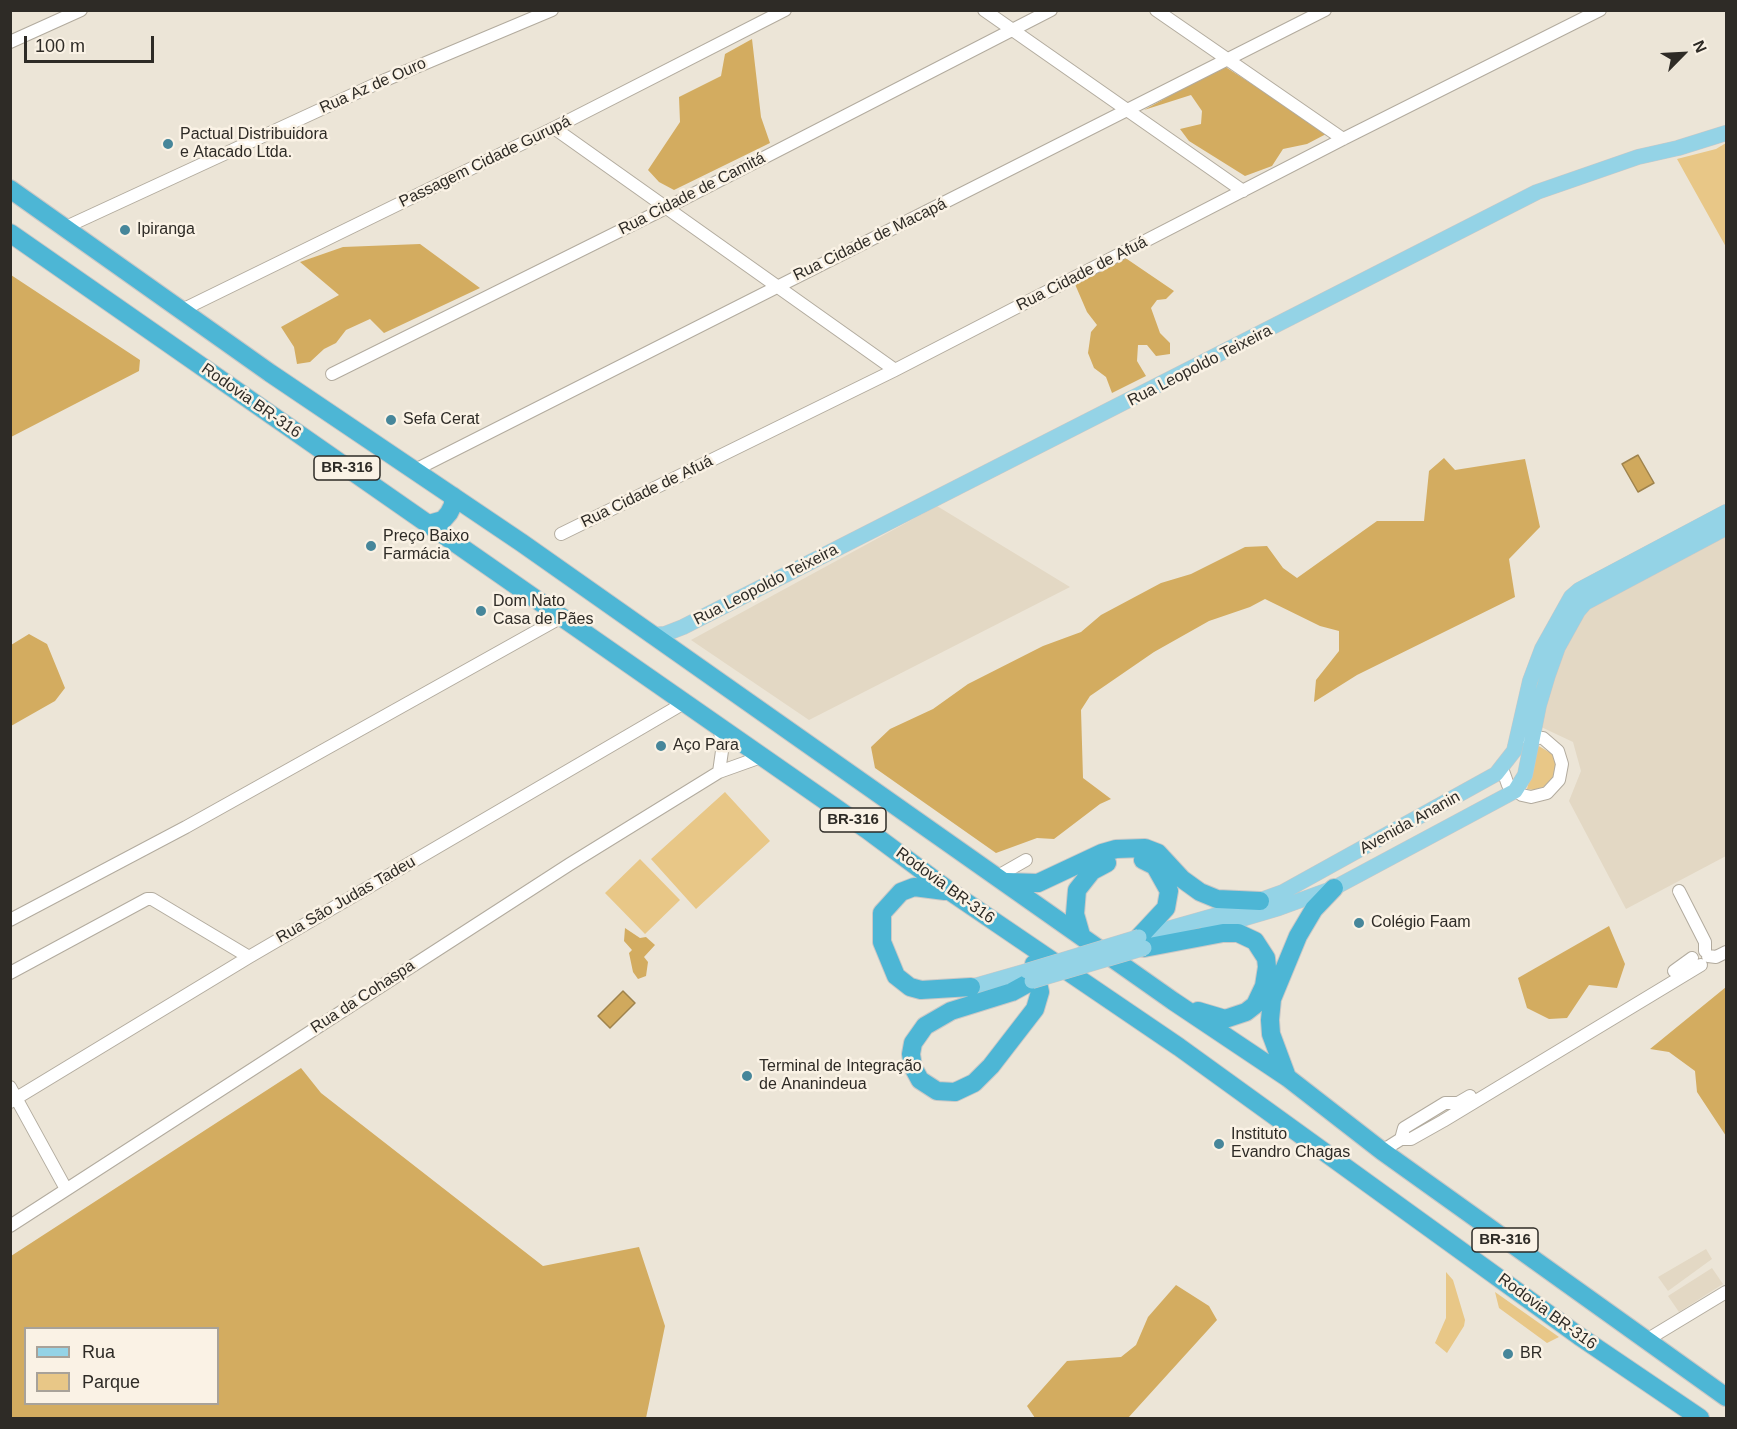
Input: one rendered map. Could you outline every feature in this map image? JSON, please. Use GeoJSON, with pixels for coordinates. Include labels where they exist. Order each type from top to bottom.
{"type":"FeatureCollection","features":[{"type":"Feature","properties":{"kind":"highway","name":"Rodovia BR-316"},"geometry":{"type":"LineString","coordinates":[[10,189],[270,373],[415,470]]}},
{"type":"Feature","properties":{"kind":"highway","name":"Rodovia BR-316"},"geometry":{"type":"LineString","coordinates":[[10,233],[866,829],[1021,941],[1179,1047],[1579,1336],[1700,1419]]}},
{"type":"Feature","properties":{"kind":"highway","name":"BR-316"},"geometry":{"type":"LineString","coordinates":[[415,470],[677,653]]}},
{"type":"Feature","properties":{"kind":"highway"},"geometry":{"type":"LineString","coordinates":[[429,524],[443,519],[449,513],[453,505],[453,496]]}},
{"type":"Feature","properties":{"kind":"highway"},"geometry":{"type":"LineString","coordinates":[[453,542],[454,527],[458,519],[472,509]]}},
{"type":"Feature","properties":{"kind":"highway","name":"Rodovia BR-316"},"geometry":{"type":"LineString","coordinates":[[677,653],[1003,879],[1173,1001],[1288,1078],[1382,1151],[1645,1341],[1725,1394]]}},
{"type":"Feature","properties":{"kind":"highway"},"geometry":{"type":"LineString","coordinates":[[1003,879],[1038,883],[1102,853],[1125,848],[1145,848],[1158,853],[1182,879],[1200,892],[1217,899],[1260,901]]}},
{"type":"Feature","properties":{"kind":"highway"},"geometry":{"type":"LineString","coordinates":[[1081,935],[1074,901],[1084,878],[1109,862],[1121,858],[1139,858],[1155,866],[1169,891],[1166,908],[1142,942],[1167,945],[1203,936],[1238,933],[1255,941],[1263,950],[1268,967],[1264,986],[1255,1005],[1246,1012],[1225,1019],[1206,1016],[1173,1001]]}},
{"type":"Feature","properties":{"kind":"highway"},"geometry":{"type":"LineString","coordinates":[[951,892],[914,887],[901,892],[882,913],[882,942],[896,976],[910,987],[921,990],[971,987]]}},
{"type":"Feature","properties":{"kind":"highway"},"geometry":{"type":"LineString","coordinates":[[1288,1078],[1278,1059],[1271,1034],[1272,999],[1298,936],[1314,909],[1334,888]]}},
{"type":"Feature","properties":{"kind":"highway"},"geometry":{"type":"LineString","coordinates":[[1021,941],[1038,974],[1040,992],[1035,1009],[991,1066],[966,1088],[943,1093],[930,1088],[920,1080],[911,1060],[912,1048],[925,1026],[951,1011],[1012,992],[1029,976]]}},
{"type":"Feature","properties":{"kind":"main road","name":"Rua Leopoldo Teixeira"},"geometry":{"type":"LineString","coordinates":[[650,635],[665,634],[683,627],[1537,192],[1638,157],[1678,148],[1726,132]]}},
{"type":"Feature","properties":{"kind":"main road","name":"Avenida Ananin"},"geometry":{"type":"LineString","coordinates":[[1142,942],[1280,908],[1334,888],[1515,791],[1525,775],[1530,681],[1542,649],[1571,597],[1579,590],[1726,512]]}},
{"type":"Feature","properties":{"kind":"main road","name":"Avenida Ananin"},"geometry":{"type":"LineString","coordinates":[[971,987],[1029,976],[1142,942],[1260,901],[1391,834],[1489,779],[1502,768],[1527,737],[1558,647],[1570,623],[1585,603],[1726,528]]}},
{"type":"Feature","properties":{"kind":"main road","name":"Rua Leopoldo Teixeira"},"geometry":{"type":"LineString","coordinates":[[677,653],[678,637],[683,627]]}},
{"type":"Feature","properties":{"kind":"street"},"geometry":{"type":"LineString","coordinates":[[10,42],[81,10]]}},
{"type":"Feature","properties":{"kind":"street","name":"Rua Az de Ouro"},"geometry":{"type":"LineString","coordinates":[[66,227],[378,83],[552,10]]}},
{"type":"Feature","properties":{"kind":"street","name":"Passagem Cidade Gurupá"},"geometry":{"type":"LineString","coordinates":[[182,310],[554,128],[785,10]]}},
{"type":"Feature","properties":{"kind":"street"},"geometry":{"type":"LineString","coordinates":[[984,10],[1243,191]]}},
{"type":"Feature","properties":{"kind":"street","name":"Rua Cidade de Camitá"},"geometry":{"type":"LineString","coordinates":[[332,374],[666,208],[1052,10]]}},
{"type":"Feature","properties":{"kind":"street"},"geometry":{"type":"LineString","coordinates":[[1156,10],[1343,139]]}},
{"type":"Feature","properties":{"kind":"street","name":"Rua Cidade de Macapá"},"geometry":{"type":"LineString","coordinates":[[415,470],[776,286],[1128,112],[1326,10]]}},
{"type":"Feature","properties":{"kind":"street","name":"Rua Cidade de Afuá"},"geometry":{"type":"LineString","coordinates":[[561,534],[895,370],[1343,139],[1600,10]]}},
{"type":"Feature","properties":{"kind":"street"},"geometry":{"type":"LineString","coordinates":[[554,128],[895,370]]}},
{"type":"Feature","properties":{"kind":"street"},"geometry":{"type":"LineString","coordinates":[[10,920],[186,827],[560,618]]}},
{"type":"Feature","properties":{"kind":"street","name":"Rua São Judas Tadeu"},"geometry":{"type":"LineString","coordinates":[[14,1100],[249,957],[684,702]]}},
{"type":"Feature","properties":{"kind":"street"},"geometry":{"type":"LineString","coordinates":[[719,772],[722,751],[720,729]]}},
{"type":"Feature","properties":{"kind":"street"},"geometry":{"type":"LineString","coordinates":[[1502,768],[1503,777],[1515,791],[1531,797],[1539,796],[1554,788],[1562,772],[1558,750],[1552,743],[1527,737]]}},
{"type":"Feature","properties":{"kind":"street","name":"Rua da Cohaspa"},"geometry":{"type":"LineString","coordinates":[[10,1226],[570,864],[719,772],[761,757]]}},
{"type":"Feature","properties":{"kind":"street"},"geometry":{"type":"LineString","coordinates":[[1003,879],[1026,860]]}},
{"type":"Feature","properties":{"kind":"street"},"geometry":{"type":"LineString","coordinates":[[1679,891],[1705,942],[1701,957]]}},
{"type":"Feature","properties":{"kind":"street"},"geometry":{"type":"LineString","coordinates":[[10,973],[147,899],[152,899],[249,957]]}},
{"type":"Feature","properties":{"kind":"street"},"geometry":{"type":"LineString","coordinates":[[1401,1138],[1411,1140],[1426,1131],[1460,1106],[1701,957],[1716,957],[1726,952]]}},
{"type":"Feature","properties":{"kind":"street"},"geometry":{"type":"LineString","coordinates":[[10,1087],[14,1100],[66,1189]]}},
{"type":"Feature","properties":{"kind":"street"},"geometry":{"type":"LineString","coordinates":[[1382,1151],[1401,1138],[1404,1128],[1444,1103],[1460,1106]]}},
{"type":"Feature","properties":{"kind":"street"},"geometry":{"type":"LineString","coordinates":[[1419,1118],[1426,1131]]}},
{"type":"Feature","properties":{"kind":"street"},"geometry":{"type":"LineString","coordinates":[[1645,1341],[1726,1292]]}},
{"type":"Feature","properties":{"kind":"shaded area"},"geometry":{"type":"Polygon","coordinates":[[[752,39],[761,117],[770,143],[674,190],[659,182],[648,170],[680,122],[679,97],[721,76],[725,54],[752,39]]]}},
{"type":"Feature","properties":{"kind":"shaded area"},"geometry":{"type":"Polygon","coordinates":[[[1224,66],[1328,133],[1307,144],[1283,149],[1272,166],[1245,176],[1189,141],[1180,129],[1201,124],[1202,111],[1191,95],[1144,110],[1224,66]]]}},
{"type":"Feature","properties":{"kind":"shaded area"},"geometry":{"type":"Polygon","coordinates":[[[420,244],[480,288],[384,333],[370,319],[346,330],[336,343],[324,349],[310,362],[297,364],[294,347],[281,327],[339,295],[300,262],[343,247],[420,244]]]}},
{"type":"Feature","properties":{"kind":"shaded area"},"geometry":{"type":"Polygon","coordinates":[[[1124,257],[1174,291],[1166,299],[1157,300],[1151,308],[1160,333],[1170,343],[1170,354],[1156,356],[1147,345],[1138,345],[1137,361],[1146,376],[1112,393],[1106,377],[1094,368],[1088,353],[1091,332],[1097,325],[1087,312],[1074,282],[1124,257]]]}},
{"type":"Feature","properties":{"kind":"shaded area"},"geometry":{"type":"Polygon","coordinates":[[[11,275],[140,360],[139,371],[11,437],[11,275]]]}},
{"type":"Feature","properties":{"kind":"shaded area"},"geometry":{"type":"Polygon","coordinates":[[[1638,455],[1654,483],[1638,492],[1622,464],[1638,455]]]}},
{"type":"Feature","properties":{"kind":"shaded area"},"geometry":{"type":"Polygon","coordinates":[[[1444,458],[1455,470],[1525,459],[1540,527],[1509,559],[1515,597],[1357,675],[1314,702],[1316,680],[1339,651],[1339,631],[1320,626],[1265,599],[1250,607],[1209,621],[1154,652],[1090,696],[1081,710],[1083,778],[1111,799],[1100,804],[1054,839],[1037,838],[996,853],[875,768],[871,747],[890,729],[933,709],[968,684],[1043,646],[1081,632],[1101,615],[1161,583],[1191,574],[1245,547],[1267,546],[1283,568],[1297,578],[1377,521],[1424,521],[1429,471],[1444,458]]]}},
{"type":"Feature","properties":{"kind":"shaded area"},"geometry":{"type":"Polygon","coordinates":[[[937,506],[1070,587],[809,720],[691,640],[937,506]]]}},
{"type":"Feature","properties":{"kind":"shaded area"},"geometry":{"type":"Polygon","coordinates":[[[1726,532],[1726,856],[1626,909],[1569,801],[1581,771],[1573,742],[1539,726],[1558,659],[1587,609],[1726,532]]]}},
{"type":"Feature","properties":{"kind":"shaded area"},"geometry":{"type":"Polygon","coordinates":[[[29,634],[47,644],[65,688],[55,701],[11,726],[11,645],[29,634]]]}},
{"type":"Feature","properties":{"kind":"shaded area"},"geometry":{"type":"Polygon","coordinates":[[[1609,926],[1625,964],[1617,988],[1589,985],[1567,1018],[1549,1019],[1527,1008],[1518,978],[1609,926]]]}},
{"type":"Feature","properties":{"kind":"shaded area"},"geometry":{"type":"Polygon","coordinates":[[[625,928],[640,938],[646,937],[655,945],[644,957],[648,962],[646,976],[638,979],[633,972],[629,953],[632,950],[624,941],[625,928]]]}},
{"type":"Feature","properties":{"kind":"shaded area"},"geometry":{"type":"Polygon","coordinates":[[[1726,987],[1726,1136],[1697,1092],[1695,1071],[1669,1052],[1650,1049],[1726,987]]]}},
{"type":"Feature","properties":{"kind":"shaded area"},"geometry":{"type":"Polygon","coordinates":[[[623,991],[635,1003],[610,1028],[598,1016],[623,991]]]}},
{"type":"Feature","properties":{"kind":"shaded area"},"geometry":{"type":"Polygon","coordinates":[[[301,1068],[321,1093],[543,1266],[639,1247],[665,1326],[646,1418],[11,1418],[11,1256],[301,1068]]]}},
{"type":"Feature","properties":{"kind":"shaded area"},"geometry":{"type":"Polygon","coordinates":[[[1706,1249],[1712,1259],[1668,1291],[1658,1277],[1706,1249]]]}},
{"type":"Feature","properties":{"kind":"shaded area"},"geometry":{"type":"Polygon","coordinates":[[[1712,1268],[1723,1284],[1679,1312],[1668,1296],[1712,1268]]]}},
{"type":"Feature","properties":{"kind":"shaded area"},"geometry":{"type":"Polygon","coordinates":[[[1176,1285],[1209,1306],[1217,1320],[1128,1418],[1035,1418],[1027,1406],[1067,1361],[1121,1357],[1136,1345],[1148,1317],[1176,1285]]]}},
{"type":"Feature","properties":{"kind":"green space"},"geometry":{"type":"Polygon","coordinates":[[[1726,143],[1726,247],[1677,159],[1716,149],[1726,143]]]}},
{"type":"Feature","properties":{"kind":"green space"},"geometry":{"type":"Polygon","coordinates":[[[1537,745],[1554,755],[1557,761],[1556,774],[1546,786],[1534,790],[1527,789],[1537,745]]]}},
{"type":"Feature","properties":{"kind":"green space"},"geometry":{"type":"Polygon","coordinates":[[[725,792],[770,841],[696,909],[651,859],[725,792]]]}},
{"type":"Feature","properties":{"kind":"green space"},"geometry":{"type":"Polygon","coordinates":[[[640,859],[680,900],[645,934],[605,893],[640,859]]]}},
{"type":"Feature","properties":{"kind":"green space"},"geometry":{"type":"Polygon","coordinates":[[[1446,1272],[1453,1280],[1465,1320],[1464,1326],[1447,1353],[1435,1343],[1446,1318],[1446,1272]]]}},
{"type":"Feature","properties":{"kind":"green space"},"geometry":{"type":"Polygon","coordinates":[[[1495,1292],[1559,1337],[1547,1343],[1499,1308],[1495,1292]]]}},
{"type":"Feature","properties":{"kind":"place","name":"Pactual Distribuidora e Atacado Ltda."},"geometry":{"type":"Point","coordinates":[168,144]}},
{"type":"Feature","properties":{"kind":"place","name":"Ipiranga"},"geometry":{"type":"Point","coordinates":[125,230]}},
{"type":"Feature","properties":{"kind":"place","name":"Sefa Cerat"},"geometry":{"type":"Point","coordinates":[391,420]}},
{"type":"Feature","properties":{"kind":"place","name":"Preço Baixo Farmácia"},"geometry":{"type":"Point","coordinates":[371,546]}},
{"type":"Feature","properties":{"kind":"place","name":"Dom Nato Casa de Pães"},"geometry":{"type":"Point","coordinates":[481,611]}},
{"type":"Feature","properties":{"kind":"place","name":"Aço Para"},"geometry":{"type":"Point","coordinates":[661,746]}},
{"type":"Feature","properties":{"kind":"place","name":"Colégio Faam"},"geometry":{"type":"Point","coordinates":[1359,923]}},
{"type":"Feature","properties":{"kind":"place","name":"Terminal de Integração de Ananindeua"},"geometry":{"type":"Point","coordinates":[747,1076]}},
{"type":"Feature","properties":{"kind":"place","name":"Instituto Evandro Chagas"},"geometry":{"type":"Point","coordinates":[1219,1144]}},
{"type":"Feature","properties":{"kind":"place","name":"BR"},"geometry":{"type":"Point","coordinates":[1508,1354]}}]}
